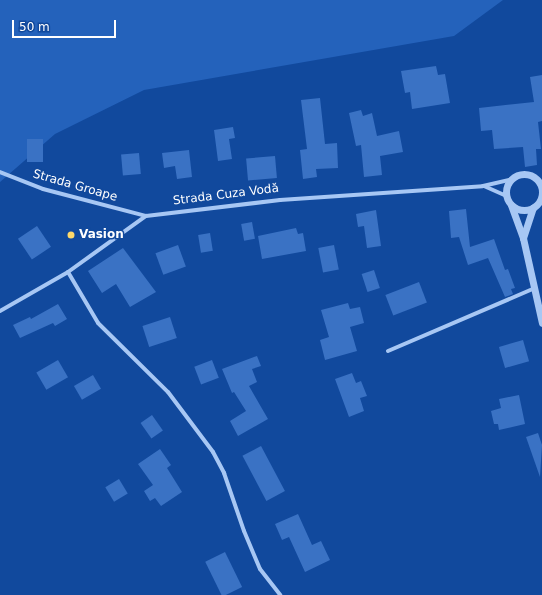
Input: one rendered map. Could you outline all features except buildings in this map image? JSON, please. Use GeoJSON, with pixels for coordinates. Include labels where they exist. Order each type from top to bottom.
{"type":"FeatureCollection","features":[{"type":"Feature","properties":{"kind":"street","name":"Strada Groape"},"geometry":{"type":"LineString","coordinates":[[0,172],[43,189],[146,216]]}},
{"type":"Feature","properties":{"kind":"street"},"geometry":{"type":"LineString","coordinates":[[542,174],[524,174],[510,180],[506,188],[506,196],[511,204],[523,238],[533,289],[542,324]]}},
{"type":"Feature","properties":{"kind":"street"},"geometry":{"type":"LineString","coordinates":[[523,238],[533,208],[542,194],[537,180],[531,175]]}},
{"type":"Feature","properties":{"kind":"street","name":"Strada Cuza Vodă"},"geometry":{"type":"LineString","coordinates":[[0,310],[68,272],[146,216],[280,200],[483,186],[510,180]]}},
{"type":"Feature","properties":{"kind":"street","name":"Strada Cuza Vodă"},"geometry":{"type":"LineString","coordinates":[[483,186],[506,196]]}},
{"type":"Feature","properties":{"kind":"street"},"geometry":{"type":"LineString","coordinates":[[511,204],[518,209],[533,208]]}},
{"type":"Feature","properties":{"kind":"street"},"geometry":{"type":"LineString","coordinates":[[68,272],[98,323],[168,392],[213,452],[224,473],[244,531],[260,569],[280,595]]}},
{"type":"Feature","properties":{"kind":"street"},"geometry":{"type":"LineString","coordinates":[[388,351],[533,289]]}},
{"type":"Feature","properties":{"kind":"shaded area"},"geometry":{"type":"Polygon","coordinates":[[[0,0],[503,0],[454,36],[144,90],[55,134],[0,182],[0,0]]]}},
{"type":"Feature","properties":{"kind":"place","name":"Vasion"},"geometry":{"type":"Point","coordinates":[71,235]}}]}
